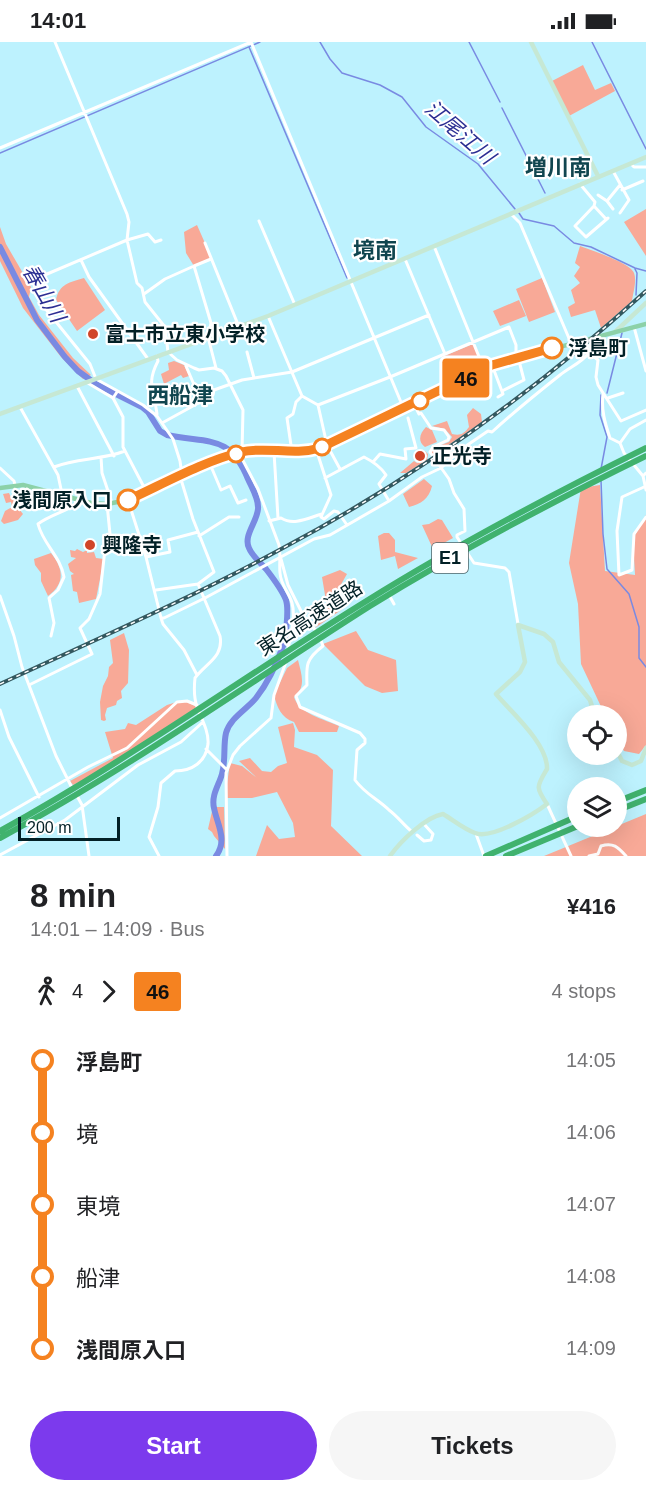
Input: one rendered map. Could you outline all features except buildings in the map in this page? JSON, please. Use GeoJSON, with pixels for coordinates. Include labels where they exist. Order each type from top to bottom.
{"type":"FeatureCollection","features":[{"type":"Feature","properties":{"kind":"highway","name":"東名高速道路"},"geometry":{"type":"LineString","coordinates":[[0,838],[94,784],[322,633],[646,448]]}},
{"type":"Feature","properties":{"kind":"highway","name":"東名高速道路"},"geometry":{"type":"LineString","coordinates":[[579,485],[646,456]]}},
{"type":"Feature","properties":{"kind":"highway","name":"東名高速道路"},"geometry":{"type":"LineString","coordinates":[[0,831],[193,718]]}},
{"type":"Feature","properties":{"kind":"highway"},"geometry":{"type":"LineString","coordinates":[[627,798],[646,790]]}},
{"type":"Feature","properties":{"kind":"highway"},"geometry":{"type":"LineString","coordinates":[[627,807],[646,799]]}},
{"type":"Feature","properties":{"kind":"highway"},"geometry":{"type":"LineString","coordinates":[[485,856],[567,821]]}},
{"type":"Feature","properties":{"kind":"highway"},"geometry":{"type":"LineString","coordinates":[[506,856],[567,831]]}},
{"type":"Feature","properties":{"kind":"main road"},"geometry":{"type":"LineString","coordinates":[[0,488],[15,485],[62,494],[92,503],[128,500],[181,475],[237,454],[292,453],[316,449],[492,365],[646,324]]}},
{"type":"Feature","properties":{"kind":"street"},"geometry":{"type":"LineString","coordinates":[[55,42],[127,214],[129,222],[127,240],[137,283],[142,288],[145,302],[165,327],[168,352],[177,360],[199,370],[216,369],[226,376],[243,410],[237,454],[258,489],[279,545],[279,573],[283,587],[292,603],[292,625],[285,666],[274,695],[271,718],[233,754],[227,770],[225,798],[228,832],[227,856]]}},
{"type":"Feature","properties":{"kind":"street"},"geometry":{"type":"LineString","coordinates":[[0,148],[251,42],[403,409]]}},
{"type":"Feature","properties":{"kind":"street"},"geometry":{"type":"LineString","coordinates":[[531,42],[598,176]]}},
{"type":"Feature","properties":{"kind":"street"},"geometry":{"type":"LineString","coordinates":[[0,414],[268,316],[646,157]]}},
{"type":"Feature","properties":{"kind":"street"},"geometry":{"type":"LineString","coordinates":[[631,163],[634,167],[646,167]]}},
{"type":"Feature","properties":{"kind":"street"},"geometry":{"type":"LineString","coordinates":[[613,171],[629,200],[620,213]]}},
{"type":"Feature","properties":{"kind":"street"},"geometry":{"type":"LineString","coordinates":[[622,190],[643,181]]}},
{"type":"Feature","properties":{"kind":"street"},"geometry":{"type":"LineString","coordinates":[[580,184],[595,202],[594,206],[607,218],[586,237],[575,226],[594,206]]}},
{"type":"Feature","properties":{"kind":"street"},"geometry":{"type":"LineString","coordinates":[[607,201],[620,185]]}},
{"type":"Feature","properties":{"kind":"street"},"geometry":{"type":"LineString","coordinates":[[598,195],[607,201],[613,210]]}},
{"type":"Feature","properties":{"kind":"street"},"geometry":{"type":"LineString","coordinates":[[514,213],[571,343]]}},
{"type":"Feature","properties":{"kind":"street"},"geometry":{"type":"LineString","coordinates":[[259,221],[295,305]]}},
{"type":"Feature","properties":{"kind":"street"},"geometry":{"type":"LineString","coordinates":[[155,590],[198,584],[214,572],[198,534],[173,439],[157,416],[143,405],[95,379],[90,364],[38,298],[33,280],[127,240],[148,234],[155,242],[161,240]]}},
{"type":"Feature","properties":{"kind":"street"},"geometry":{"type":"LineString","coordinates":[[205,243],[239,327]]}},
{"type":"Feature","properties":{"kind":"street"},"geometry":{"type":"LineString","coordinates":[[434,246],[484,369]]}},
{"type":"Feature","properties":{"kind":"street"},"geometry":{"type":"LineString","coordinates":[[405,258],[445,354]]}},
{"type":"Feature","properties":{"kind":"street"},"geometry":{"type":"LineString","coordinates":[[144,294],[165,279],[211,259]]}},
{"type":"Feature","properties":{"kind":"street"},"geometry":{"type":"LineString","coordinates":[[81,260],[89,277],[148,359]]}},
{"type":"Feature","properties":{"kind":"street"},"geometry":{"type":"LineString","coordinates":[[194,266],[211,323],[208,338],[216,369]]}},
{"type":"Feature","properties":{"kind":"street"},"geometry":{"type":"LineString","coordinates":[[620,331],[624,323],[646,303]]}},
{"type":"Feature","properties":{"kind":"street"},"geometry":{"type":"LineString","coordinates":[[162,423],[213,395],[214,390],[254,378],[292,372],[429,315]]}},
{"type":"Feature","properties":{"kind":"street"},"geometry":{"type":"LineString","coordinates":[[268,316],[302,396],[318,405],[327,445],[340,469]]}},
{"type":"Feature","properties":{"kind":"street"},"geometry":{"type":"LineString","coordinates":[[318,405],[509,327],[516,345],[524,380],[502,391]]}},
{"type":"Feature","properties":{"kind":"street"},"geometry":{"type":"LineString","coordinates":[[634,327],[646,371]]}},
{"type":"Feature","properties":{"kind":"street"},"geometry":{"type":"LineString","coordinates":[[587,339],[586,351],[597,360],[596,377],[603,394],[602,409],[610,438],[620,442],[624,453],[645,475],[645,488],[622,497],[617,531],[619,574],[632,570],[634,534],[646,517]]}},
{"type":"Feature","properties":{"kind":"street"},"geometry":{"type":"LineString","coordinates":[[247,352],[254,378]]}},
{"type":"Feature","properties":{"kind":"street"},"geometry":{"type":"LineString","coordinates":[[161,618],[205,598],[314,539],[330,535],[347,526],[440,467],[488,431],[492,432],[514,411],[589,353]]}},
{"type":"Feature","properties":{"kind":"street"},"geometry":{"type":"LineString","coordinates":[[157,356],[158,361],[152,370],[150,383],[157,416]]}},
{"type":"Feature","properties":{"kind":"street"},"geometry":{"type":"LineString","coordinates":[[185,364],[201,401]]}},
{"type":"Feature","properties":{"kind":"street"},"geometry":{"type":"LineString","coordinates":[[492,365],[503,394],[498,397]]}},
{"type":"Feature","properties":{"kind":"street"},"geometry":{"type":"LineString","coordinates":[[86,382],[114,398],[123,417],[125,451],[146,491]]}},
{"type":"Feature","properties":{"kind":"street"},"geometry":{"type":"LineString","coordinates":[[77,386],[114,456]]}},
{"type":"Feature","properties":{"kind":"street"},"geometry":{"type":"LineString","coordinates":[[114,398],[117,392]]}},
{"type":"Feature","properties":{"kind":"street"},"geometry":{"type":"LineString","coordinates":[[608,398],[623,393]]}},
{"type":"Feature","properties":{"kind":"street"},"geometry":{"type":"LineString","coordinates":[[603,394],[608,398],[621,421],[646,410]]}},
{"type":"Feature","properties":{"kind":"street"},"geometry":{"type":"LineString","coordinates":[[292,453],[287,418],[293,414],[296,402],[302,396]]}},
{"type":"Feature","properties":{"kind":"street"},"geometry":{"type":"LineString","coordinates":[[414,404],[431,428],[444,430],[449,437],[448,440],[433,447],[430,452],[449,480],[464,509],[465,531],[456,535],[457,537],[474,563],[505,568],[509,572],[525,662],[520,672],[496,694],[519,718],[544,756],[547,769],[538,785],[539,792],[571,856]]}},
{"type":"Feature","properties":{"kind":"street"},"geometry":{"type":"LineString","coordinates":[[20,407],[58,475],[62,494]]}},
{"type":"Feature","properties":{"kind":"street"},"geometry":{"type":"LineString","coordinates":[[373,462],[380,454],[406,459],[405,449],[416,448],[408,417]]}},
{"type":"Feature","properties":{"kind":"street"},"geometry":{"type":"LineString","coordinates":[[620,442],[633,426],[646,420]]}},
{"type":"Feature","properties":{"kind":"street"},"geometry":{"type":"LineString","coordinates":[[316,449],[332,495],[321,517],[324,519],[334,511],[338,512],[347,526]]}},
{"type":"Feature","properties":{"kind":"street"},"geometry":{"type":"LineString","coordinates":[[53,468],[67,462],[114,456],[125,451]]}},
{"type":"Feature","properties":{"kind":"street"},"geometry":{"type":"LineString","coordinates":[[274,452],[278,518]]}},
{"type":"Feature","properties":{"kind":"street"},"geometry":{"type":"LineString","coordinates":[[29,684],[91,656],[93,652],[81,628],[89,619],[100,594],[106,540],[110,534],[110,503],[102,473],[101,457]]}},
{"type":"Feature","properties":{"kind":"street"},"geometry":{"type":"LineString","coordinates":[[325,478],[364,457],[373,462],[386,475],[380,482],[380,486],[388,500]]}},
{"type":"Feature","properties":{"kind":"street"},"geometry":{"type":"LineString","coordinates":[[209,464],[221,490],[230,486],[238,503],[246,500]]}},
{"type":"Feature","properties":{"kind":"street"},"geometry":{"type":"LineString","coordinates":[[0,468],[14,481],[15,485]]}},
{"type":"Feature","properties":{"kind":"street"},"geometry":{"type":"LineString","coordinates":[[51,636],[54,623],[49,598],[58,590],[64,577],[57,557],[41,536],[38,524],[76,505],[74,497]]}},
{"type":"Feature","properties":{"kind":"street"},"geometry":{"type":"LineString","coordinates":[[128,500],[146,557],[161,618],[184,650],[197,675]]}},
{"type":"Feature","properties":{"kind":"street"},"geometry":{"type":"LineString","coordinates":[[269,521],[278,518],[287,522],[297,522],[322,514]]}},
{"type":"Feature","properties":{"kind":"street"},"geometry":{"type":"LineString","coordinates":[[146,557],[170,552],[168,540],[198,534],[229,517],[238,518]]}},
{"type":"Feature","properties":{"kind":"street"},"geometry":{"type":"LineString","coordinates":[[280,557],[288,585],[303,615],[315,628],[322,644],[309,661],[306,670],[307,685],[296,696],[297,702],[310,711],[360,733],[365,743],[357,750],[355,780],[366,793],[391,811],[411,831]]}},
{"type":"Feature","properties":{"kind":"street"},"geometry":{"type":"LineString","coordinates":[[382,583],[394,604]]}},
{"type":"Feature","properties":{"kind":"street"},"geometry":{"type":"LineString","coordinates":[[159,856],[149,837],[158,807],[161,783],[175,771],[184,771],[198,766],[208,744],[204,723],[196,705],[194,684],[197,675],[219,654],[222,645],[198,584]]}},
{"type":"Feature","properties":{"kind":"street"},"geometry":{"type":"LineString","coordinates":[[0,596],[22,667],[56,756],[82,806],[89,856]]}},
{"type":"Feature","properties":{"kind":"street"},"geometry":{"type":"LineString","coordinates":[[518,625],[544,634],[553,642],[559,662],[592,705]]}},
{"type":"Feature","properties":{"kind":"street"},"geometry":{"type":"LineString","coordinates":[[0,818],[127,748],[177,702],[187,701],[196,705]]}},
{"type":"Feature","properties":{"kind":"street"},"geometry":{"type":"LineString","coordinates":[[0,710],[9,737],[39,797]]}},
{"type":"Feature","properties":{"kind":"street"},"geometry":{"type":"LineString","coordinates":[[0,855],[65,820],[138,765],[181,742],[204,723]]}},
{"type":"Feature","properties":{"kind":"street"},"geometry":{"type":"LineString","coordinates":[[627,763],[632,765],[644,760],[646,748]]}},
{"type":"Feature","properties":{"kind":"street"},"geometry":{"type":"LineString","coordinates":[[206,749],[227,770]]}},
{"type":"Feature","properties":{"kind":"street"},"geometry":{"type":"LineString","coordinates":[[477,837],[523,821],[547,804]]}},
{"type":"Feature","properties":{"kind":"street"},"geometry":{"type":"LineString","coordinates":[[390,856],[430,818],[442,813],[477,837],[485,856]]}},
{"type":"Feature","properties":{"kind":"street"},"geometry":{"type":"LineString","coordinates":[[417,835],[424,841],[431,840],[432,834],[423,824]]}},
{"type":"Feature","properties":{"kind":"street"},"geometry":{"type":"LineString","coordinates":[[589,856],[598,854],[601,846],[608,844],[617,847],[626,856]]}},
{"type":"Feature","properties":{"kind":"shaded area"},"geometry":{"type":"Polygon","coordinates":[[[583,65],[595,90],[611,83],[615,91],[569,116],[552,81],[583,65]]]}},
{"type":"Feature","properties":{"kind":"shaded area"},"geometry":{"type":"Polygon","coordinates":[[[646,209],[646,256],[624,222],[646,209]]]}},
{"type":"Feature","properties":{"kind":"shaded area"},"geometry":{"type":"Polygon","coordinates":[[[197,225],[212,259],[194,266],[186,253],[184,232],[197,225]]]}},
{"type":"Feature","properties":{"kind":"shaded area"},"geometry":{"type":"Polygon","coordinates":[[[0,227],[6,244],[31,287],[29,297],[39,315],[73,358],[91,375],[83,379],[61,357],[23,308],[0,261],[0,227]]]}},
{"type":"Feature","properties":{"kind":"shaded area"},"geometry":{"type":"Polygon","coordinates":[[[580,246],[626,265],[635,276],[632,301],[601,328],[595,310],[571,317],[568,307],[575,303],[571,290],[580,283],[574,276],[580,267],[575,263],[580,246]]]}},
{"type":"Feature","properties":{"kind":"shaded area"},"geometry":{"type":"Polygon","coordinates":[[[84,278],[105,310],[77,331],[56,300],[62,287],[84,278]]]}},
{"type":"Feature","properties":{"kind":"shaded area"},"geometry":{"type":"Polygon","coordinates":[[[542,278],[555,312],[529,322],[516,289],[542,278]]]}},
{"type":"Feature","properties":{"kind":"shaded area"},"geometry":{"type":"Polygon","coordinates":[[[519,300],[526,316],[500,326],[493,311],[519,300]]]}},
{"type":"Feature","properties":{"kind":"shaded area"},"geometry":{"type":"Polygon","coordinates":[[[473,344],[478,356],[447,370],[442,357],[473,344]]]}},
{"type":"Feature","properties":{"kind":"shaded area"},"geometry":{"type":"Polygon","coordinates":[[[174,361],[184,365],[189,376],[183,378],[181,375],[164,384],[161,374],[169,370],[168,363],[174,361]]]}},
{"type":"Feature","properties":{"kind":"shaded area"},"geometry":{"type":"Polygon","coordinates":[[[473,408],[481,414],[482,422],[434,455],[431,453],[433,448],[449,442],[452,437],[445,429],[432,426],[447,421],[452,434],[462,434],[469,427],[467,415],[473,408]]]}},
{"type":"Feature","properties":{"kind":"shaded area"},"geometry":{"type":"Polygon","coordinates":[[[426,427],[432,430],[437,442],[425,447],[420,437],[426,427]]]}},
{"type":"Feature","properties":{"kind":"shaded area"},"geometry":{"type":"Polygon","coordinates":[[[425,451],[428,454],[427,460],[406,473],[400,473],[414,461],[417,463],[424,460],[425,451]]]}},
{"type":"Feature","properties":{"kind":"shaded area"},"geometry":{"type":"Polygon","coordinates":[[[424,479],[432,486],[427,498],[409,507],[403,494],[424,479]]]}},
{"type":"Feature","properties":{"kind":"shaded area"},"geometry":{"type":"Polygon","coordinates":[[[600,485],[605,571],[635,575],[633,539],[646,515],[646,745],[639,754],[627,752],[627,705],[600,705],[581,664],[578,604],[569,563],[581,488],[600,485]]]}},
{"type":"Feature","properties":{"kind":"shaded area"},"geometry":{"type":"Polygon","coordinates":[[[9,493],[12,500],[17,500],[23,514],[18,520],[4,524],[1,521],[5,511],[12,507],[11,502],[6,503],[3,494],[9,493]]]}},
{"type":"Feature","properties":{"kind":"shaded area"},"geometry":{"type":"Polygon","coordinates":[[[438,519],[442,520],[453,538],[433,549],[422,525],[438,519]]]}},
{"type":"Feature","properties":{"kind":"shaded area"},"geometry":{"type":"Polygon","coordinates":[[[389,533],[395,540],[395,552],[418,558],[398,569],[395,556],[381,560],[378,536],[389,533]]]}},
{"type":"Feature","properties":{"kind":"shaded area"},"geometry":{"type":"Polygon","coordinates":[[[77,549],[83,552],[87,550],[87,553],[94,552],[96,558],[104,559],[96,599],[79,603],[77,592],[73,591],[71,575],[74,574],[70,571],[68,564],[76,558],[71,557],[70,550],[77,549]]]}},
{"type":"Feature","properties":{"kind":"shaded area"},"geometry":{"type":"Polygon","coordinates":[[[51,553],[61,576],[54,591],[48,596],[34,559],[51,553]]]}},
{"type":"Feature","properties":{"kind":"shaded area"},"geometry":{"type":"Polygon","coordinates":[[[340,570],[347,574],[335,595],[344,608],[315,628],[327,607],[322,577],[340,570]]]}},
{"type":"Feature","properties":{"kind":"shaded area"},"geometry":{"type":"Polygon","coordinates":[[[356,631],[368,650],[396,660],[398,691],[382,693],[365,686],[323,644],[356,631]]]}},
{"type":"Feature","properties":{"kind":"shaded area"},"geometry":{"type":"Polygon","coordinates":[[[124,633],[129,650],[128,683],[121,691],[122,698],[117,701],[116,705],[107,708],[104,721],[101,720],[100,702],[109,667],[113,663],[110,640],[124,633]]]}},
{"type":"Feature","properties":{"kind":"shaded area"},"geometry":{"type":"Polygon","coordinates":[[[298,660],[302,684],[294,697],[297,703],[306,712],[339,726],[337,732],[299,732],[294,722],[286,718],[278,708],[274,695],[287,668],[298,660]]]}},
{"type":"Feature","properties":{"kind":"shaded area"},"geometry":{"type":"Polygon","coordinates":[[[183,700],[197,707],[95,774],[73,785],[70,781],[113,758],[105,732],[125,729],[128,723],[136,725],[167,705],[183,700]]]}},
{"type":"Feature","properties":{"kind":"shaded area"},"geometry":{"type":"Polygon","coordinates":[[[293,723],[294,747],[317,755],[333,770],[331,826],[362,856],[256,856],[267,825],[279,839],[295,837],[293,823],[277,792],[252,798],[225,798],[230,763],[242,766],[257,778],[239,761],[250,758],[262,771],[271,772],[287,763],[278,727],[293,723]]]}},
{"type":"Feature","properties":{"kind":"shaded area"},"geometry":{"type":"Polygon","coordinates":[[[213,807],[224,807],[225,849],[208,829],[213,807]]]}},
{"type":"Feature","properties":{"kind":"shaded area"},"geometry":{"type":"Polygon","coordinates":[[[646,814],[646,856],[544,856],[590,837],[627,837],[627,822],[646,814]]]}},
{"type":"Feature","properties":{"kind":"waterway"},"geometry":{"type":"LineString","coordinates":[[0,153],[260,42]]}},
{"type":"Feature","properties":{"kind":"waterway","name":"江尾江川"},"geometry":{"type":"LineString","coordinates":[[320,42],[342,73],[380,85],[402,97],[426,127],[478,164],[515,209]]}},
{"type":"Feature","properties":{"kind":"waterway"},"geometry":{"type":"LineString","coordinates":[[469,42],[500,102]]}},
{"type":"Feature","properties":{"kind":"waterway"},"geometry":{"type":"LineString","coordinates":[[592,42],[646,149]]}},
{"type":"Feature","properties":{"kind":"waterway"},"geometry":{"type":"LineString","coordinates":[[249,47],[347,278]]}},
{"type":"Feature","properties":{"kind":"waterway"},"geometry":{"type":"LineString","coordinates":[[502,108],[545,193]]}},
{"type":"Feature","properties":{"kind":"waterway","name":"江尾江川"},"geometry":{"type":"LineString","coordinates":[[519,213],[523,219],[554,226],[574,243],[591,247],[646,271]]}},
{"type":"Feature","properties":{"kind":"waterway","name":"春山川"},"geometry":{"type":"LineString","coordinates":[[0,247],[37,320],[78,371],[96,384],[142,407],[160,431],[167,435],[216,443],[225,447],[241,464],[256,497],[257,514],[249,534],[249,548],[272,576],[286,600],[286,630],[283,646],[268,680],[256,698],[231,723],[226,733],[223,769],[214,799],[214,808],[221,832],[221,844],[216,856]]}},
{"type":"Feature","properties":{"kind":"waterway"},"geometry":{"type":"LineString","coordinates":[[635,269],[637,273],[636,295]]}},
{"type":"Feature","properties":{"kind":"waterway"},"geometry":{"type":"LineString","coordinates":[[607,393],[622,333]]}},
{"type":"Feature","properties":{"kind":"waterway"},"geometry":{"type":"LineString","coordinates":[[601,395],[600,415],[607,437],[601,469]]}},
{"type":"Feature","properties":{"kind":"waterway"},"geometry":{"type":"LineString","coordinates":[[601,480],[607,569],[629,594],[639,627],[639,658],[646,667]]}},
{"type":"Feature","properties":{"kind":"railway"},"geometry":{"type":"LineString","coordinates":[[0,684],[213,584],[283,548],[380,492],[473,431],[518,398],[646,291]]}},
{"type":"Feature","properties":{"kind":"bus line","name":"46"},"geometry":{"type":"LineString","coordinates":[[128,500],[182,475],[240,453],[253,451],[292,453],[320,448],[492,365],[552,348]]}},
{"type":"Feature","properties":{"kind":"place","name":"富士市立東小学校"},"geometry":{"type":"Point","coordinates":[93,334]}},
{"type":"Feature","properties":{"kind":"place","name":"浮島町"},"geometry":{"type":"Point","coordinates":[552,348]}},
{"type":"Feature","properties":{"kind":"place","name":"正光寺"},"geometry":{"type":"Point","coordinates":[420,456]}},
{"type":"Feature","properties":{"kind":"place","name":"浅間原入口"},"geometry":{"type":"Point","coordinates":[128,500]}},
{"type":"Feature","properties":{"kind":"place","name":"興隆寺"},"geometry":{"type":"Point","coordinates":[90,545]}},
{"type":"Feature","properties":{"kind":"district","name":"増川南"},"geometry":{"type":"Point","coordinates":[558,167]}},
{"type":"Feature","properties":{"kind":"district","name":"境南"},"geometry":{"type":"Point","coordinates":[375,250]}},
{"type":"Feature","properties":{"kind":"district","name":"西船津"},"geometry":{"type":"Point","coordinates":[180,395]}}]}
